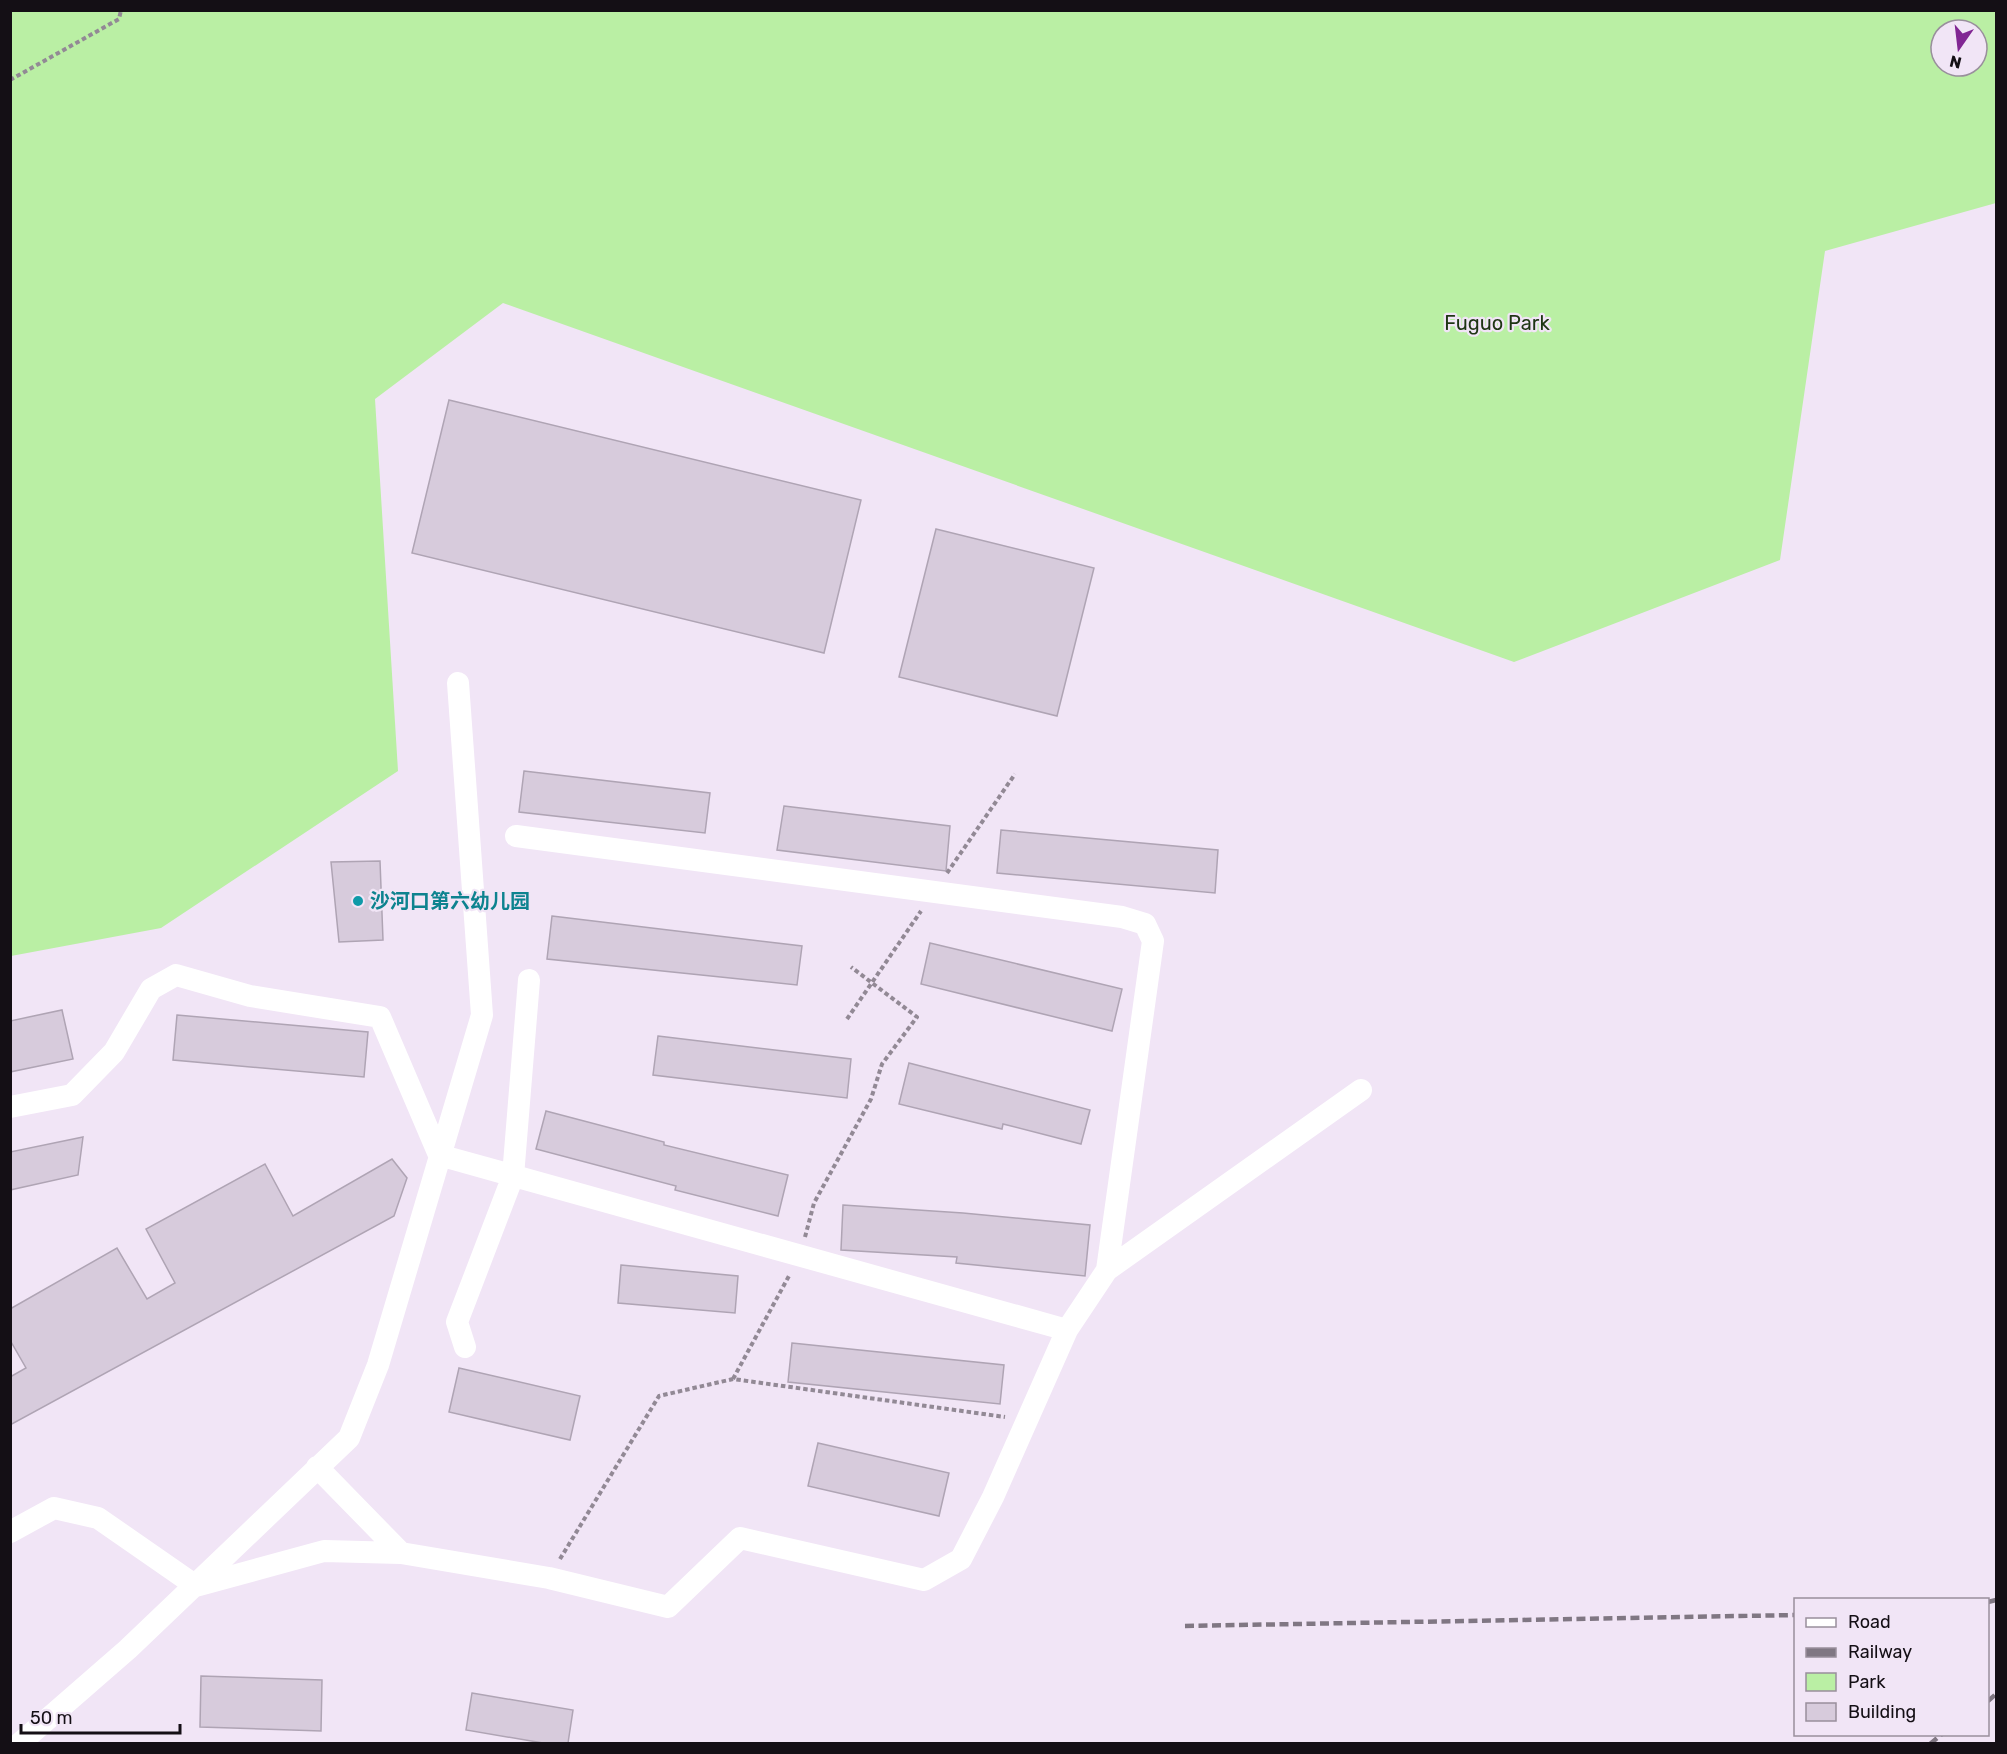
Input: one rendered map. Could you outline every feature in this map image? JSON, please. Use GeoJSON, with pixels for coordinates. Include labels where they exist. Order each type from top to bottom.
{"type":"FeatureCollection","features":[{"type":"Feature","properties":{"kind":"street"},"geometry":{"type":"LineString","coordinates":[[19,1743],[196,1586],[349,1438],[378,1365],[482,1015],[458,683]]}},
{"type":"Feature","properties":{"kind":"street"},"geometry":{"type":"LineString","coordinates":[[516,836],[1122,917],[1144,924],[1153,941],[1107,1270]]}},
{"type":"Feature","properties":{"kind":"street"},"geometry":{"type":"LineString","coordinates":[[10,1107],[72,1095],[114,1052],[151,989],[176,975],[250,996],[380,1017],[439,1155]]}},
{"type":"Feature","properties":{"kind":"street"},"geometry":{"type":"LineString","coordinates":[[465,1347],[457,1322],[513,1176],[530,980]]}},
{"type":"Feature","properties":{"kind":"street"},"geometry":{"type":"LineString","coordinates":[[196,1586],[324,1551],[401,1553],[549,1578],[668,1606],[740,1538],[924,1580],[961,1559],[993,1497],[1025,1420],[1067,1330],[1107,1270],[1361,1090]]}},
{"type":"Feature","properties":{"kind":"street"},"geometry":{"type":"LineString","coordinates":[[439,1155],[1067,1330]]}},
{"type":"Feature","properties":{"kind":"street"},"geometry":{"type":"LineString","coordinates":[[317,1467],[401,1553]]}},
{"type":"Feature","properties":{"kind":"street"},"geometry":{"type":"LineString","coordinates":[[10,1532],[54,1508],[98,1518],[196,1586]]}},
{"type":"Feature","properties":{"kind":"path"},"geometry":{"type":"LineString","coordinates":[[10,80],[119,19],[121,10]]}},
{"type":"Feature","properties":{"kind":"path"},"geometry":{"type":"LineString","coordinates":[[733,1379],[800,1256],[814,1203],[871,1099],[882,1064],[917,1017],[851,967]]}},
{"type":"Feature","properties":{"kind":"path"},"geometry":{"type":"LineString","coordinates":[[549,1578],[659,1396],[733,1379],[1025,1420]]}},
{"type":"Feature","properties":{"kind":"green space","name":"Fuguo Park"},"geometry":{"type":"Polygon","coordinates":[[[11,10],[1996,11],[1996,203],[1825,251],[1780,560],[1514,662],[503,303],[375,399],[398,771],[161,928],[11,956],[11,10]]]}},
{"type":"Feature","properties":{"kind":"building"},"geometry":{"type":"Polygon","coordinates":[[[449,400],[861,500],[824,653],[412,553],[449,400]]]}},
{"type":"Feature","properties":{"kind":"building"},"geometry":{"type":"Polygon","coordinates":[[[936,529],[1094,568],[1057,716],[899,677],[936,529]]]}},
{"type":"Feature","properties":{"kind":"building"},"geometry":{"type":"Polygon","coordinates":[[[524,771],[710,793],[705,833],[519,812],[524,771]]]}},
{"type":"Feature","properties":{"kind":"building"},"geometry":{"type":"Polygon","coordinates":[[[784,806],[950,826],[946,871],[777,850],[784,806]]]}},
{"type":"Feature","properties":{"kind":"building"},"geometry":{"type":"Polygon","coordinates":[[[1001,830],[1218,850],[1215,893],[997,873],[1001,830]]]}},
{"type":"Feature","properties":{"kind":"building","name":"沙河口第六幼儿园"},"geometry":{"type":"Polygon","coordinates":[[[380,861],[383,940],[339,942],[331,862],[380,861]]]}},
{"type":"Feature","properties":{"kind":"building"},"geometry":{"type":"Polygon","coordinates":[[[552,916],[802,946],[797,985],[547,959],[552,916]]]}},
{"type":"Feature","properties":{"kind":"building"},"geometry":{"type":"Polygon","coordinates":[[[930,943],[1122,989],[1112,1031],[921,984],[930,943]]]}},
{"type":"Feature","properties":{"kind":"building"},"geometry":{"type":"Polygon","coordinates":[[[62,1010],[73,1059],[10,1072],[10,1021],[62,1010]]]}},
{"type":"Feature","properties":{"kind":"building"},"geometry":{"type":"Polygon","coordinates":[[[177,1015],[368,1032],[364,1077],[173,1060],[177,1015]]]}},
{"type":"Feature","properties":{"kind":"building"},"geometry":{"type":"Polygon","coordinates":[[[658,1036],[851,1059],[847,1098],[653,1075],[658,1036]]]}},
{"type":"Feature","properties":{"kind":"building"},"geometry":{"type":"Polygon","coordinates":[[[909,1063],[1090,1110],[1081,1144],[1003,1124],[1002,1129],[899,1104],[909,1063]]]}},
{"type":"Feature","properties":{"kind":"building"},"geometry":{"type":"Polygon","coordinates":[[[546,1111],[664,1142],[664,1145],[788,1175],[778,1216],[675,1190],[676,1186],[536,1149],[546,1111]]]}},
{"type":"Feature","properties":{"kind":"building"},"geometry":{"type":"Polygon","coordinates":[[[83,1137],[78,1175],[10,1190],[10,1152],[83,1137]]]}},
{"type":"Feature","properties":{"kind":"building"},"geometry":{"type":"Polygon","coordinates":[[[392,1159],[407,1178],[394,1216],[10,1425],[10,1377],[26,1368],[10,1340],[10,1309],[117,1248],[147,1299],[175,1283],[146,1229],[265,1164],[293,1216],[392,1159]]]}},
{"type":"Feature","properties":{"kind":"building"},"geometry":{"type":"Polygon","coordinates":[[[843,1205],[1090,1225],[1085,1276],[956,1263],[957,1257],[841,1250],[843,1205]]]}},
{"type":"Feature","properties":{"kind":"building"},"geometry":{"type":"Polygon","coordinates":[[[621,1265],[738,1276],[735,1313],[618,1303],[621,1265]]]}},
{"type":"Feature","properties":{"kind":"building"},"geometry":{"type":"Polygon","coordinates":[[[792,1343],[1004,1365],[1000,1404],[788,1382],[792,1343]]]}},
{"type":"Feature","properties":{"kind":"building"},"geometry":{"type":"Polygon","coordinates":[[[459,1368],[580,1396],[570,1440],[449,1412],[459,1368]]]}},
{"type":"Feature","properties":{"kind":"building"},"geometry":{"type":"Polygon","coordinates":[[[818,1443],[949,1473],[939,1516],[808,1486],[818,1443]]]}},
{"type":"Feature","properties":{"kind":"building"},"geometry":{"type":"Polygon","coordinates":[[[201,1676],[322,1680],[321,1731],[200,1727],[201,1676]]]}},
{"type":"Feature","properties":{"kind":"building"},"geometry":{"type":"Polygon","coordinates":[[[472,1693],[573,1710],[568,1743],[543,1743],[466,1730],[472,1693]]]}},
{"type":"Feature","properties":{"kind":"railway"},"geometry":{"type":"LineString","coordinates":[[1989,1602],[1996,1600]]}},
{"type":"Feature","properties":{"kind":"railway"},"geometry":{"type":"LineString","coordinates":[[1185,1626],[1794,1615]]}},
{"type":"Feature","properties":{"kind":"railway"},"geometry":{"type":"LineString","coordinates":[[1989,1700],[1996,1694]]}},
{"type":"Feature","properties":{"kind":"railway"},"geometry":{"type":"LineString","coordinates":[[1930,1744],[1940,1736]]}},
{"type":"Feature","properties":{"kind":"place","name":"沙河口第六幼儿园"},"geometry":{"type":"Point","coordinates":[358,901]}}]}
